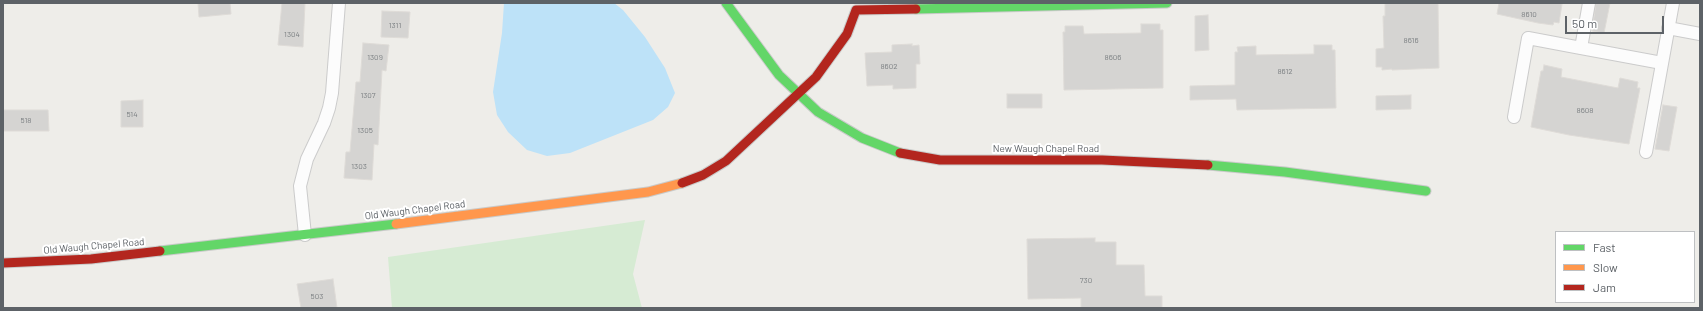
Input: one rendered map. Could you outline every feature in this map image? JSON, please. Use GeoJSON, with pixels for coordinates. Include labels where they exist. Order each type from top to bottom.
{"type":"FeatureCollection","features":[{"type":"Feature","properties":{"kind":"street"},"geometry":{"type":"LineString","coordinates":[[305,235],[300,186],[307,159],[324,123],[329,108],[332,93],[339,3]]}},
{"type":"Feature","properties":{"kind":"street","name":"New Waugh Chapel Road"},"geometry":{"type":"LineString","coordinates":[[726,3],[779,75],[818,112],[862,138],[901,152],[940,160],[1102,160],[1222,166],[1285,172],[1426,190]]}},
{"type":"Feature","properties":{"kind":"street","name":"Old Waugh Chapel Road"},"geometry":{"type":"LineString","coordinates":[[3,263],[91,259],[305,235],[648,192],[677,186],[702,175],[726,161],[816,77],[847,34],[856,10],[1166,3]]}},
{"type":"Feature","properties":{"kind":"street"},"geometry":{"type":"LineString","coordinates":[[1581,48],[1589,3]]}},
{"type":"Feature","properties":{"kind":"street"},"geometry":{"type":"LineString","coordinates":[[1646,152],[1672,3]]}},
{"type":"Feature","properties":{"kind":"street"},"geometry":{"type":"LineString","coordinates":[[1668,28],[1700,34]]}},
{"type":"Feature","properties":{"kind":"street"},"geometry":{"type":"LineString","coordinates":[[1514,117],[1528,38],[1662,63]]}},
{"type":"Feature","properties":{"kind":"green space"},"geometry":{"type":"Polygon","coordinates":[[[645,220],[633,274],[642,308],[392,308],[388,257],[645,220]]]}},
{"type":"Feature","properties":{"kind":"water"},"geometry":{"type":"Polygon","coordinates":[[[504,3],[614,3],[623,10],[645,37],[665,68],[675,93],[668,107],[653,120],[570,153],[547,156],[527,150],[508,132],[497,115],[493,92],[502,33],[504,3]]]}},
{"type":"Feature","properties":{"kind":"building"},"geometry":{"type":"Polygon","coordinates":[[[198,3],[230,3],[231,14],[199,17],[198,3]]]}},
{"type":"Feature","properties":{"kind":"building"},"geometry":{"type":"Polygon","coordinates":[[[282,3],[305,3],[303,47],[278,45],[282,3]]]}},
{"type":"Feature","properties":{"kind":"building"},"geometry":{"type":"Polygon","coordinates":[[[1385,3],[1438,3],[1439,68],[1382,70],[1382,67],[1376,67],[1376,49],[1384,48],[1383,16],[1385,16],[1385,3]]]}},
{"type":"Feature","properties":{"kind":"building"},"geometry":{"type":"Polygon","coordinates":[[[1499,3],[1562,4],[1559,23],[1554,22],[1553,25],[1538,23],[1497,14],[1499,3]]]}},
{"type":"Feature","properties":{"kind":"building"},"geometry":{"type":"Polygon","coordinates":[[[1596,3],[1610,3],[1604,33],[1592,31],[1596,3]]]}},
{"type":"Feature","properties":{"kind":"building"},"geometry":{"type":"Polygon","coordinates":[[[382,11],[410,12],[408,38],[381,37],[382,11]]]}},
{"type":"Feature","properties":{"kind":"building"},"geometry":{"type":"Polygon","coordinates":[[[1208,15],[1209,50],[1195,51],[1195,16],[1208,15]]]}},
{"type":"Feature","properties":{"kind":"building"},"geometry":{"type":"Polygon","coordinates":[[[1141,24],[1160,24],[1160,30],[1163,30],[1163,88],[1064,90],[1063,32],[1065,32],[1065,26],[1083,26],[1084,34],[1141,33],[1141,24]]]}},
{"type":"Feature","properties":{"kind":"building"},"geometry":{"type":"Polygon","coordinates":[[[363,43],[389,45],[386,71],[382,70],[378,145],[374,144],[372,180],[344,178],[346,152],[350,152],[356,82],[360,82],[363,43]]]}},
{"type":"Feature","properties":{"kind":"building"},"geometry":{"type":"Polygon","coordinates":[[[912,44],[912,46],[919,45],[920,64],[916,64],[916,88],[893,89],[893,85],[867,86],[865,53],[892,52],[892,45],[912,44]]]}},
{"type":"Feature","properties":{"kind":"building"},"geometry":{"type":"Polygon","coordinates":[[[1314,45],[1332,45],[1332,50],[1335,50],[1336,108],[1237,110],[1236,99],[1190,100],[1190,86],[1235,85],[1235,52],[1238,52],[1237,47],[1256,46],[1256,55],[1314,54],[1314,45]]]}},
{"type":"Feature","properties":{"kind":"building"},"geometry":{"type":"Polygon","coordinates":[[[1544,65],[1562,69],[1561,77],[1618,88],[1620,78],[1638,82],[1637,88],[1640,88],[1629,144],[1569,135],[1531,127],[1541,71],[1543,71],[1544,65]]]}},
{"type":"Feature","properties":{"kind":"building"},"geometry":{"type":"Polygon","coordinates":[[[1007,94],[1042,94],[1042,108],[1007,108],[1007,94]]]}},
{"type":"Feature","properties":{"kind":"building"},"geometry":{"type":"Polygon","coordinates":[[[1411,95],[1411,109],[1376,110],[1376,96],[1411,95]]]}},
{"type":"Feature","properties":{"kind":"building"},"geometry":{"type":"Polygon","coordinates":[[[143,100],[143,127],[121,127],[121,101],[143,100]]]}},
{"type":"Feature","properties":{"kind":"building"},"geometry":{"type":"Polygon","coordinates":[[[1663,105],[1677,107],[1669,151],[1655,149],[1663,105]]]}},
{"type":"Feature","properties":{"kind":"building"},"geometry":{"type":"Polygon","coordinates":[[[3,110],[48,110],[49,131],[3,131],[3,110]]]}},
{"type":"Feature","properties":{"kind":"building"},"geometry":{"type":"Polygon","coordinates":[[[1095,238],[1095,242],[1116,242],[1116,265],[1144,265],[1145,296],[1162,296],[1162,308],[1081,308],[1081,298],[1028,299],[1027,239],[1095,238]]]}},
{"type":"Feature","properties":{"kind":"building"},"geometry":{"type":"Polygon","coordinates":[[[333,279],[337,308],[301,308],[297,284],[333,279]]]}},
{"type":"Feature","properties":{"kind":"traffic: fast"},"geometry":{"type":"LineString","coordinates":[[726,3],[779,75],[818,112],[862,138],[900,153]]}},
{"type":"Feature","properties":{"kind":"traffic: fast"},"geometry":{"type":"LineString","coordinates":[[916,9],[1167,3]]}},
{"type":"Feature","properties":{"kind":"traffic: fast"},"geometry":{"type":"LineString","coordinates":[[1208,165],[1285,172],[1426,191]]}},
{"type":"Feature","properties":{"kind":"traffic: fast"},"geometry":{"type":"LineString","coordinates":[[160,251],[396,224]]}},
{"type":"Feature","properties":{"kind":"traffic: slow"},"geometry":{"type":"LineString","coordinates":[[396,224],[648,192],[682,183]]}},
{"type":"Feature","properties":{"kind":"traffic: jam"},"geometry":{"type":"LineString","coordinates":[[682,183],[703,175],[726,161],[816,77],[847,34],[856,10],[916,9]]}},
{"type":"Feature","properties":{"kind":"traffic: jam"},"geometry":{"type":"LineString","coordinates":[[900,153],[940,160],[1102,160],[1208,165]]}},
{"type":"Feature","properties":{"kind":"traffic: jam"},"geometry":{"type":"LineString","coordinates":[[3,263],[91,259],[160,251]]}}]}
